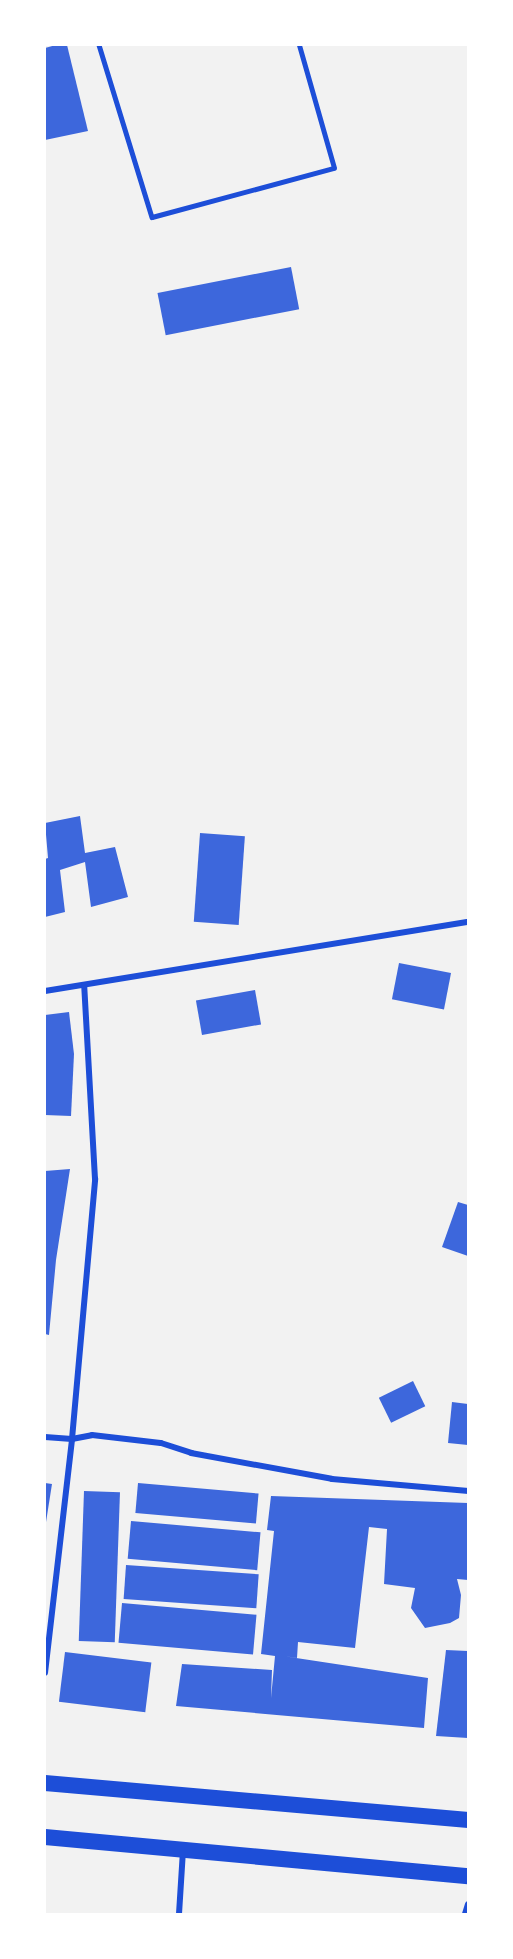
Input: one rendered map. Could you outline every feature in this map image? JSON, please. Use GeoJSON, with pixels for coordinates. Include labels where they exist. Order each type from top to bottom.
{"type":"FeatureCollection","features":[{"type":"Feature","properties":{"kind":"highway"},"geometry":{"type":"LineString","coordinates":[[45,1783],[468,1820]]}},
{"type":"Feature","properties":{"kind":"highway"},"geometry":{"type":"LineString","coordinates":[[45,1837],[468,1876]]}},
{"type":"Feature","properties":{"kind":"street"},"geometry":{"type":"LineString","coordinates":[[45,991],[468,922]]}},
{"type":"Feature","properties":{"kind":"street"},"geometry":{"type":"LineString","coordinates":[[45,1673],[72,1439],[94,1179],[84,985]]}},
{"type":"Feature","properties":{"kind":"street"},"geometry":{"type":"LineString","coordinates":[[45,1437],[72,1439],[92,1435],[161,1443],[191,1453],[332,1479],[468,1491]]}},
{"type":"Feature","properties":{"kind":"street"},"geometry":{"type":"LineString","coordinates":[[179,1914],[183,1850]]}},
{"type":"Feature","properties":{"kind":"street"},"geometry":{"type":"LineString","coordinates":[[465,1914],[468,1904]]}},
{"type":"Feature","properties":{"kind":"lane"},"geometry":{"type":"LineString","coordinates":[[99,45],[152,217],[334,168],[299,45]]}},
{"type":"Feature","properties":{"kind":"building"},"geometry":{"type":"Polygon","coordinates":[[[67,45],[88,131],[45,140],[45,48],[67,45]]]}},
{"type":"Feature","properties":{"kind":"building"},"geometry":{"type":"Polygon","coordinates":[[[291,267],[299,309],[166,335],[157,293],[291,267]]]}},
{"type":"Feature","properties":{"kind":"building"},"geometry":{"type":"Polygon","coordinates":[[[80,816],[85,853],[115,847],[128,897],[91,907],[85,862],[60,870],[65,912],[45,917],[45,859],[48,858],[45,823],[80,816]]]}},
{"type":"Feature","properties":{"kind":"building"},"geometry":{"type":"Polygon","coordinates":[[[200,833],[245,836],[239,925],[194,922],[200,833]]]}},
{"type":"Feature","properties":{"kind":"building"},"geometry":{"type":"Polygon","coordinates":[[[399,963],[451,973],[444,1009],[392,999],[399,963]]]}},
{"type":"Feature","properties":{"kind":"building"},"geometry":{"type":"Polygon","coordinates":[[[255,990],[261,1024],[202,1035],[196,1000],[255,990]]]}},
{"type":"Feature","properties":{"kind":"building"},"geometry":{"type":"Polygon","coordinates":[[[69,1012],[74,1054],[71,1116],[45,1115],[45,1015],[69,1012]]]}},
{"type":"Feature","properties":{"kind":"building"},"geometry":{"type":"Polygon","coordinates":[[[70,1169],[56,1260],[49,1335],[45,1334],[45,1171],[70,1169]]]}},
{"type":"Feature","properties":{"kind":"building"},"geometry":{"type":"Polygon","coordinates":[[[458,1202],[468,1205],[468,1256],[442,1247],[458,1202]]]}},
{"type":"Feature","properties":{"kind":"building"},"geometry":{"type":"Polygon","coordinates":[[[413,1381],[425,1406],[391,1423],[379,1398],[413,1381]]]}},
{"type":"Feature","properties":{"kind":"building"},"geometry":{"type":"Polygon","coordinates":[[[452,1402],[468,1404],[468,1445],[448,1443],[452,1402]]]}},
{"type":"Feature","properties":{"kind":"building"},"geometry":{"type":"Polygon","coordinates":[[[45,1483],[52,1484],[46,1522],[45,1522],[45,1483]]]}},
{"type":"Feature","properties":{"kind":"building"},"geometry":{"type":"Polygon","coordinates":[[[138,1483],[259,1494],[256,1523],[135,1513],[138,1483]]]}},
{"type":"Feature","properties":{"kind":"building"},"geometry":{"type":"Polygon","coordinates":[[[84,1491],[120,1492],[115,1642],[79,1641],[84,1491]]]}},
{"type":"Feature","properties":{"kind":"building"},"geometry":{"type":"Polygon","coordinates":[[[271,1496],[468,1503],[468,1580],[457,1579],[461,1595],[459,1618],[450,1623],[425,1628],[411,1608],[415,1588],[384,1584],[387,1529],[369,1527],[355,1648],[298,1642],[297,1658],[283,1656],[428,1678],[424,1728],[176,1706],[182,1664],[272,1670],[271,1698],[275,1656],[261,1654],[274,1531],[267,1530],[271,1496]]]}},
{"type":"Feature","properties":{"kind":"building"},"geometry":{"type":"Polygon","coordinates":[[[131,1521],[261,1532],[257,1570],[128,1559],[131,1521]]]}},
{"type":"Feature","properties":{"kind":"building"},"geometry":{"type":"Polygon","coordinates":[[[126,1565],[259,1574],[256,1608],[124,1599],[126,1565]]]}},
{"type":"Feature","properties":{"kind":"building"},"geometry":{"type":"Polygon","coordinates":[[[122,1603],[256,1615],[253,1655],[119,1643],[122,1603]]]}},
{"type":"Feature","properties":{"kind":"building"},"geometry":{"type":"Polygon","coordinates":[[[446,1650],[468,1651],[468,1738],[436,1736],[446,1650]]]}},
{"type":"Feature","properties":{"kind":"building"},"geometry":{"type":"Polygon","coordinates":[[[65,1652],[151,1663],[145,1712],[59,1702],[65,1652]]]}}]}
